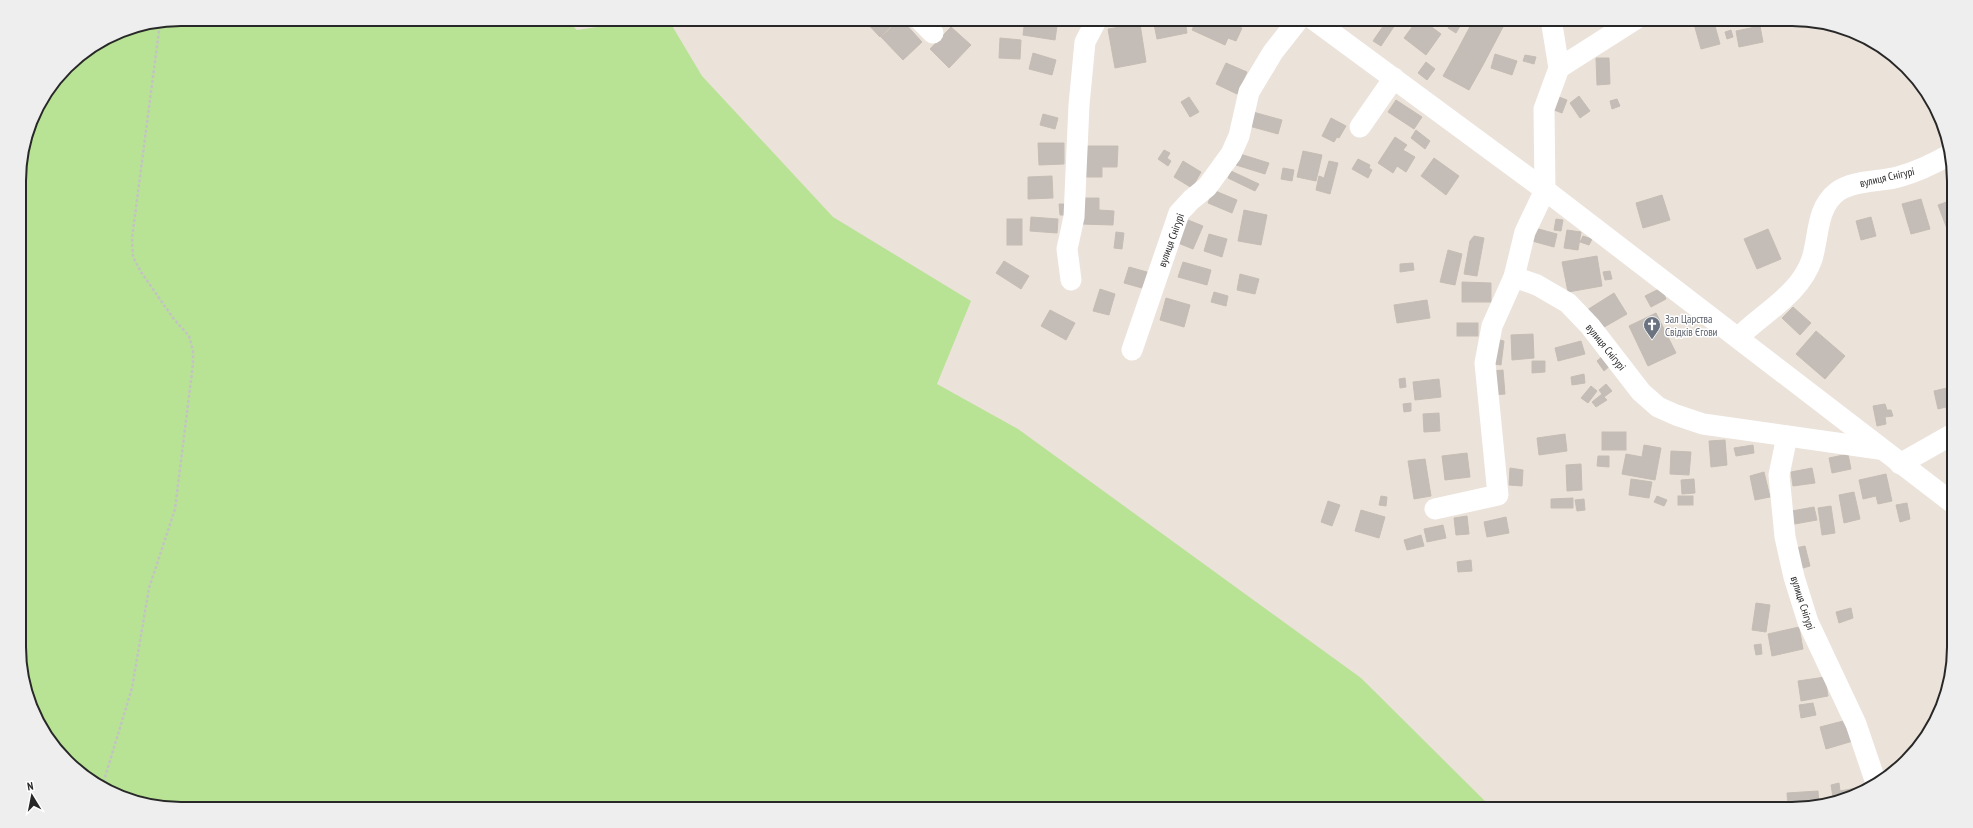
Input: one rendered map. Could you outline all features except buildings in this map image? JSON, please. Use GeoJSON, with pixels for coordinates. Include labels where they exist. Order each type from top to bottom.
{"type":"FeatureCollection","features":[{"type":"Feature","properties":{"kind":"street"},"geometry":{"type":"LineString","coordinates":[[1071,280],[1067,250],[1074,217],[1079,105],[1085,42],[1093,26]]}},
{"type":"Feature","properties":{"kind":"street","name":"вулиця Снігурі"},"geometry":{"type":"LineString","coordinates":[[1132,350],[1179,212],[1207,187],[1231,154],[1239,136],[1249,92],[1273,52],[1293,26]]}},
{"type":"Feature","properties":{"kind":"street","name":"вулиця Снігурі"},"geometry":{"type":"LineString","coordinates":[[1323,26],[1545,190],[1738,338],[1880,450],[1947,499]]}},
{"type":"Feature","properties":{"kind":"street"},"geometry":{"type":"LineString","coordinates":[[1435,508],[1498,495],[1485,363],[1492,326],[1514,277],[1524,232],[1545,190],[1544,109],[1559,68],[1552,26]]}},
{"type":"Feature","properties":{"kind":"street"},"geometry":{"type":"LineString","coordinates":[[1559,68],[1625,26]]}},
{"type":"Feature","properties":{"kind":"street"},"geometry":{"type":"LineString","coordinates":[[1360,127],[1394,78]]}},
{"type":"Feature","properties":{"kind":"street","name":"вулиця Снігурі"},"geometry":{"type":"LineString","coordinates":[[1738,338],[1753,322],[1790,294],[1806,273],[1812,259],[1823,212],[1829,200],[1837,192],[1847,186],[1905,175],[1945,157]]}},
{"type":"Feature","properties":{"kind":"street","name":"вулиця Снігурі"},"geometry":{"type":"LineString","coordinates":[[1514,277],[1537,285],[1568,303],[1590,326],[1641,392],[1658,407],[1703,424],[1880,450]]}},
{"type":"Feature","properties":{"kind":"street","name":"вулиця Снігурі"},"geometry":{"type":"LineString","coordinates":[[1787,436],[1779,475],[1785,537],[1794,577],[1808,622],[1856,724],[1874,778]]}},
{"type":"Feature","properties":{"kind":"street"},"geometry":{"type":"LineString","coordinates":[[1900,464],[1947,437]]}},
{"type":"Feature","properties":{"kind":"path"},"geometry":{"type":"LineString","coordinates":[[104,781],[132,688],[149,588],[175,509],[193,364],[193,351],[189,336],[173,318],[141,272],[133,257],[132,238],[159,27]]}},
{"type":"Feature","properties":{"kind":"green space"},"geometry":{"type":"Polygon","coordinates":[[[573,26],[577,30],[604,26],[672,26],[702,76],[833,217],[971,301],[937,384],[1018,429],[1361,678],[1486,802],[171,802],[131,794],[95,776],[71,757],[52,733],[42,715],[34,697],[27,667],[26,171],[34,131],[52,95],[71,71],[95,52],[113,42],[131,34],[161,27],[573,26]]]}},
{"type":"Feature","properties":{"kind":"place","name":"Зал Царства Свідків Єгови"},"geometry":{"type":"Point","coordinates":[1652,340]}}]}
